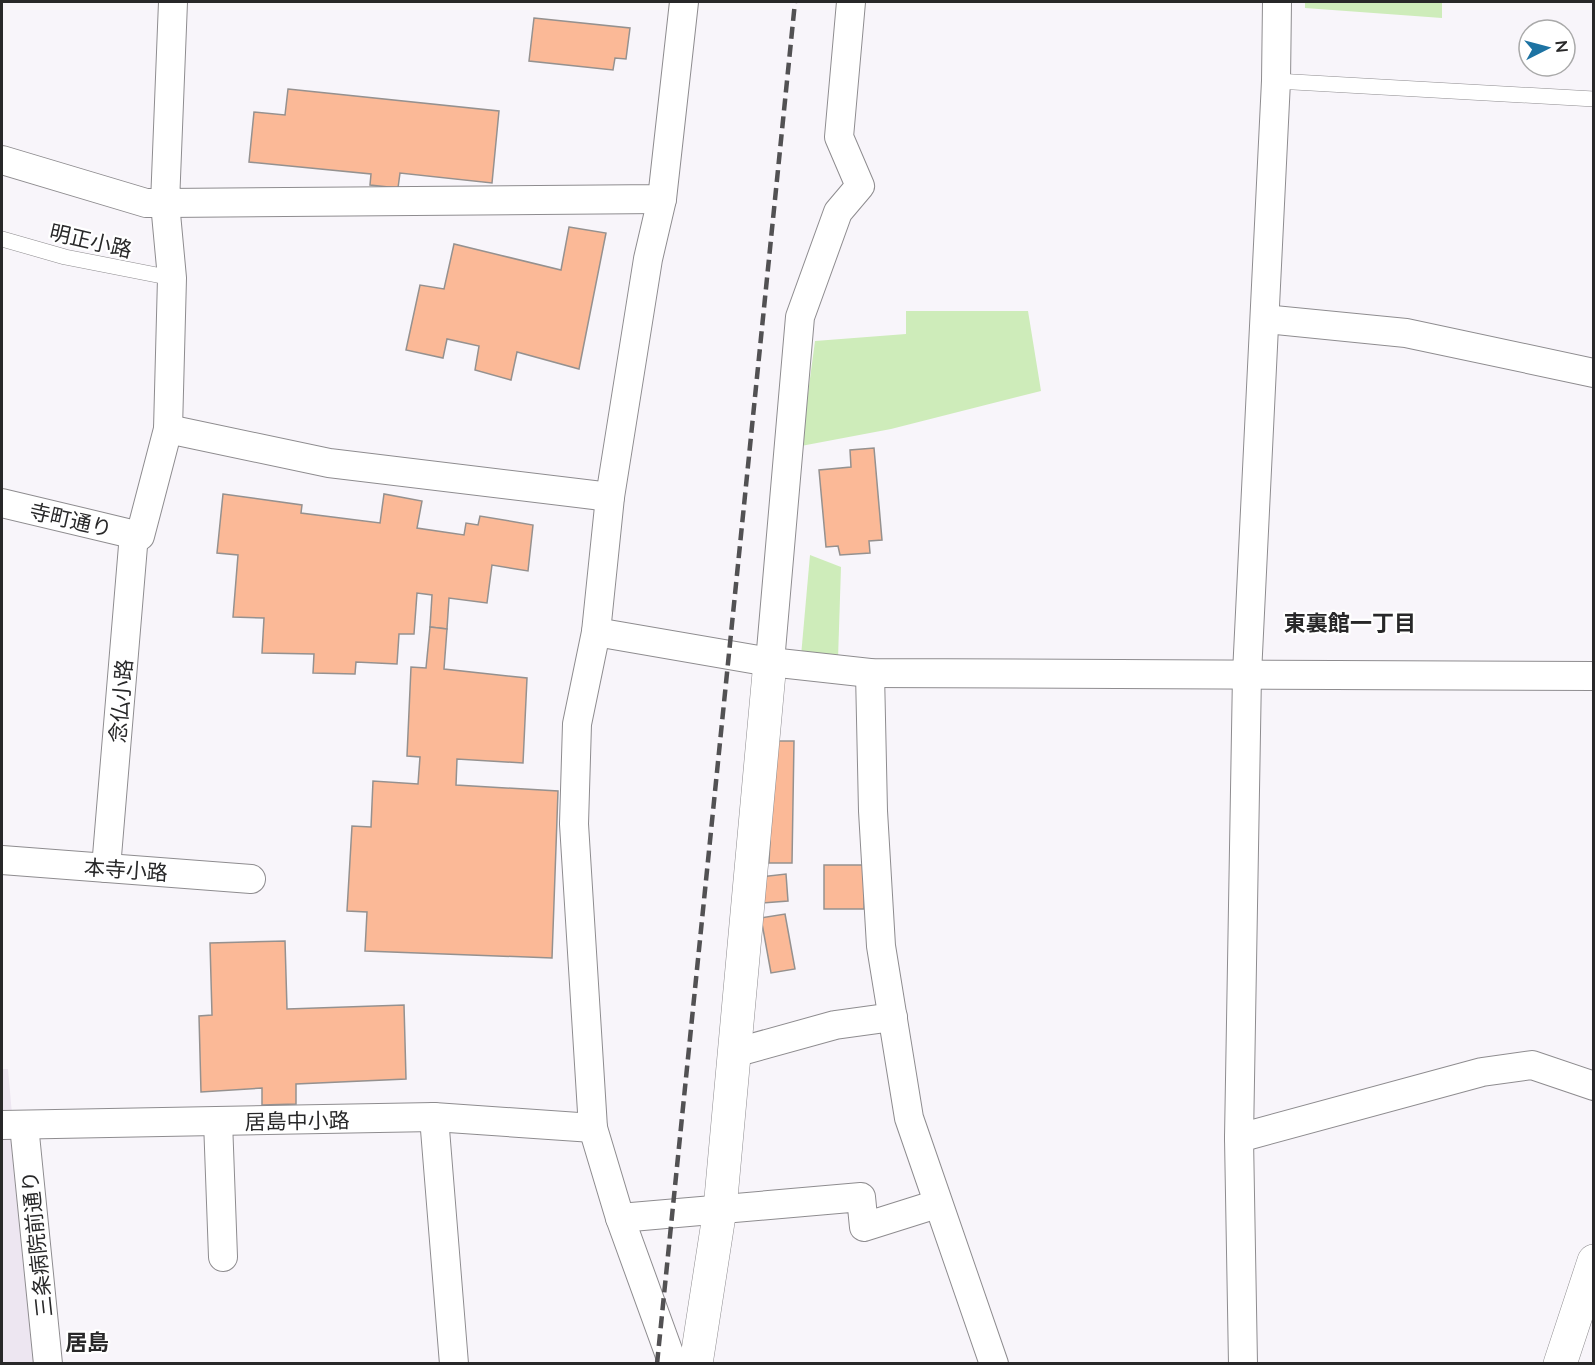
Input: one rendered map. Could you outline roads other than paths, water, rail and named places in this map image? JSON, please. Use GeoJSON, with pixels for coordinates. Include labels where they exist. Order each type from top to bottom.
{"type":"FeatureCollection","features":[{"type":"Feature","properties":{"kind":"street","name":"念仏小路"},"geometry":{"type":"LineString","coordinates":[[106,868],[137,535],[168,429],[172,278],[165,203],[173,2]]}},
{"type":"Feature","properties":{"kind":"street"},"geometry":{"type":"LineString","coordinates":[[673,1364],[620,1218],[593,1128],[574,824],[577,724],[596,632],[610,496],[648,259],[662,199],[684,2]]}},
{"type":"Feature","properties":{"kind":"street"},"geometry":{"type":"LineString","coordinates":[[696,1364],[720,1209],[800,317],[838,212],[860,186],[839,137],[851,2]]}},
{"type":"Feature","properties":{"kind":"street"},"geometry":{"type":"LineString","coordinates":[[1243,1364],[1239,1138],[1246,674],[1276,81],[1277,2]]}},
{"type":"Feature","properties":{"kind":"street"},"geometry":{"type":"LineString","coordinates":[[2,160],[146,203],[662,199]]}},
{"type":"Feature","properties":{"kind":"street"},"geometry":{"type":"LineString","coordinates":[[1265,319],[1406,333],[1593,373]]}},
{"type":"Feature","properties":{"kind":"street"},"geometry":{"type":"LineString","coordinates":[[168,429],[329,463],[610,496]]}},
{"type":"Feature","properties":{"kind":"street","name":"寺町通り"},"geometry":{"type":"LineString","coordinates":[[2,503],[137,535]]}},
{"type":"Feature","properties":{"kind":"street"},"geometry":{"type":"LineString","coordinates":[[596,632],[770,662],[870,673],[1593,676]]}},
{"type":"Feature","properties":{"kind":"street"},"geometry":{"type":"LineString","coordinates":[[870,673],[873,811],[881,946],[909,1118],[994,1364]]}},
{"type":"Feature","properties":{"kind":"street","name":"本寺小路"},"geometry":{"type":"LineString","coordinates":[[2,860],[251,879]]}},
{"type":"Feature","properties":{"kind":"street"},"geometry":{"type":"LineString","coordinates":[[734,1053],[834,1025],[893,1017]]}},
{"type":"Feature","properties":{"kind":"street"},"geometry":{"type":"LineString","coordinates":[[1239,1138],[1482,1072],[1532,1065],[1593,1086]]}},
{"type":"Feature","properties":{"kind":"street"},"geometry":{"type":"LineString","coordinates":[[434,1117],[454,1364]]}},
{"type":"Feature","properties":{"kind":"street","name":"居島中小路"},"geometry":{"type":"LineString","coordinates":[[13,1125],[434,1117],[593,1128]]}},
{"type":"Feature","properties":{"kind":"street"},"geometry":{"type":"LineString","coordinates":[[218,1121],[223,1257]]}},
{"type":"Feature","properties":{"kind":"street","name":"三条病院前通り"},"geometry":{"type":"LineString","coordinates":[[13,1125],[48,1364]]}},
{"type":"Feature","properties":{"kind":"street"},"geometry":{"type":"LineString","coordinates":[[620,1218],[861,1197],[864,1227],[937,1204]]}},
{"type":"Feature","properties":{"kind":"street"},"geometry":{"type":"LineString","coordinates":[[1560,1364],[1593,1261]]}},
{"type":"Feature","properties":{"kind":"lane"},"geometry":{"type":"LineString","coordinates":[[1276,81],[1593,99]]}},
{"type":"Feature","properties":{"kind":"lane","name":"明正小路"},"geometry":{"type":"LineString","coordinates":[[2,239],[65,257],[172,278]]}},
{"type":"Feature","properties":{"kind":"railway"},"geometry":{"type":"LineString","coordinates":[[657,1364],[795,2]]}},
{"type":"Feature","properties":{"kind":"district","name":"東裏館一丁目"},"geometry":{"type":"Point","coordinates":[1350,622]}},
{"type":"Feature","properties":{"kind":"district","name":"居島"},"geometry":{"type":"Point","coordinates":[87,1341]}}]}
